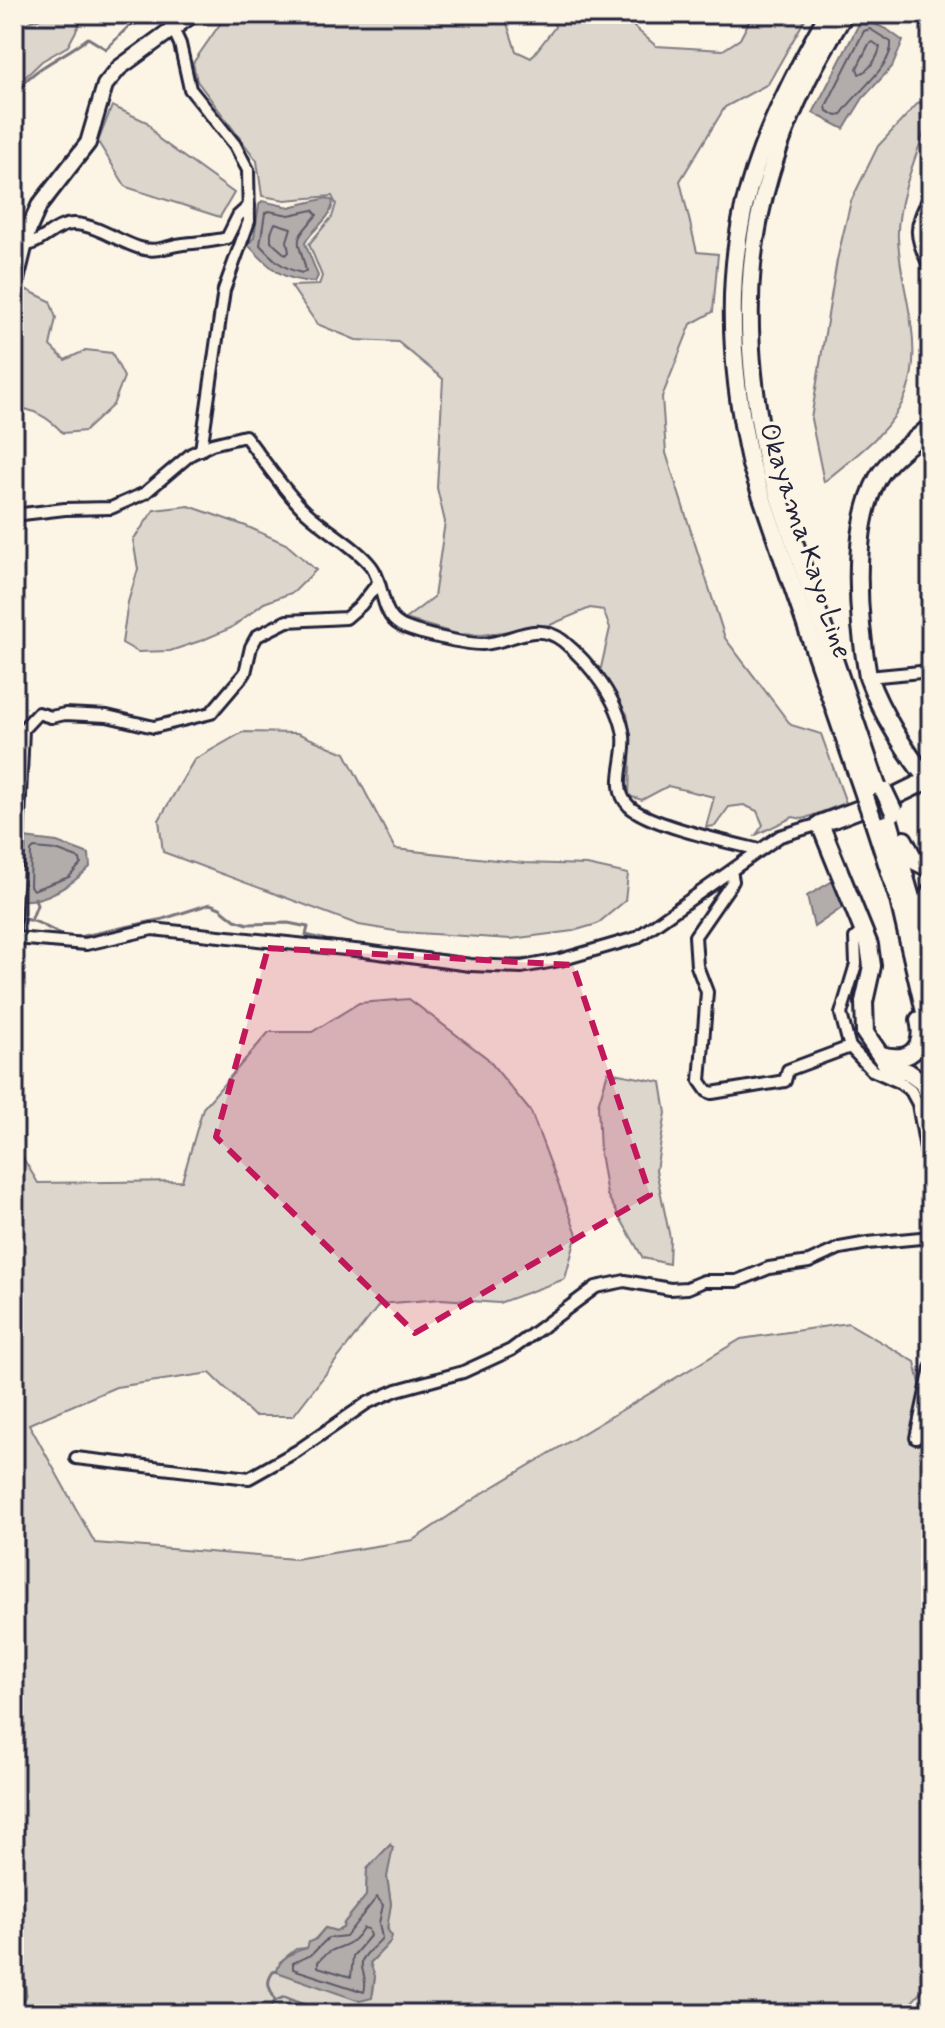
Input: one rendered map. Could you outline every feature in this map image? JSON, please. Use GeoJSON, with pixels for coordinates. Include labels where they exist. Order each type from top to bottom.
{"type":"FeatureCollection","features":[{"type":"Feature","properties":{"kind":"main road","name":"Okayama Kayo Line"},"geometry":{"type":"LineString","coordinates":[[828,14],[792,80],[756,166],[735,262],[733,355],[739,412],[751,465],[885,815],[931,968]]}},
{"type":"Feature","properties":{"kind":"main road","name":"Okayama Kayo Line"},"geometry":{"type":"LineString","coordinates":[[844,14],[809,76],[787,124],[771,170],[751,263],[749,353],[767,462],[871,769],[876,793]]}},
{"type":"Feature","properties":{"kind":"main road"},"geometry":{"type":"LineString","coordinates":[[931,201],[920,227],[921,241],[931,262]]}},
{"type":"Feature","properties":{"kind":"main road","name":"Okayama Kayo Line"},"geometry":{"type":"LineString","coordinates":[[820,824],[930,781],[873,691],[868,677],[859,534],[879,476],[931,426]]}},
{"type":"Feature","properties":{"kind":"main road","name":"Okayama Kayo Line"},"geometry":{"type":"LineString","coordinates":[[885,815],[915,861],[931,869]]}},
{"type":"Feature","properties":{"kind":"main road","name":"Okayama Kayo Line"},"geometry":{"type":"LineString","coordinates":[[885,815],[899,900],[931,1038]]}},
{"type":"Feature","properties":{"kind":"main road"},"geometry":{"type":"LineString","coordinates":[[820,824],[869,945],[872,966],[862,1017],[865,1033],[887,1065],[908,1072],[922,1082],[931,1098]]}},
{"type":"Feature","properties":{"kind":"main road"},"geometry":{"type":"LineString","coordinates":[[931,891],[925,902],[931,942]]}},
{"type":"Feature","properties":{"kind":"main road","name":"Okayama Kayo Line"},"geometry":{"type":"LineString","coordinates":[[880,1055],[903,1058],[911,1055],[919,1044],[921,1026],[899,930],[899,900]]}},
{"type":"Feature","properties":{"kind":"street"},"geometry":{"type":"LineString","coordinates":[[166,14],[180,44],[190,89],[235,145],[248,170],[249,221],[224,290],[201,450]]}},
{"type":"Feature","properties":{"kind":"street"},"geometry":{"type":"LineString","coordinates":[[14,288],[23,246],[39,206],[88,143],[105,85],[119,68],[193,14]]}},
{"type":"Feature","properties":{"kind":"street"},"geometry":{"type":"LineString","coordinates":[[23,246],[33,245],[59,228],[75,224],[143,250],[159,251],[182,244],[205,244],[227,238],[238,216],[249,206]]}},
{"type":"Feature","properties":{"kind":"street"},"geometry":{"type":"LineString","coordinates":[[14,515],[111,508],[145,493],[191,454],[245,436],[301,507],[373,567],[387,608],[398,624],[461,642],[485,644],[524,633],[541,631],[555,635],[588,665],[616,712],[624,738],[620,788],[629,807],[639,814],[760,850]]}},
{"type":"Feature","properties":{"kind":"street"},"geometry":{"type":"LineString","coordinates":[[14,931],[23,729],[38,713],[51,717],[65,714],[107,716],[154,727],[211,713],[245,673],[257,636],[287,621],[346,618],[378,583]]}},
{"type":"Feature","properties":{"kind":"street"},"geometry":{"type":"LineString","coordinates":[[868,677],[931,671]]}},
{"type":"Feature","properties":{"kind":"street"},"geometry":{"type":"LineString","coordinates":[[14,938],[86,944],[152,929],[470,965],[522,967],[575,956],[636,938],[780,836],[820,824]]}},
{"type":"Feature","properties":{"kind":"street"},"geometry":{"type":"LineString","coordinates":[[731,871],[733,881],[695,936],[697,966],[707,992],[700,1081],[712,1093],[785,1081],[788,1070],[850,1047]]}},
{"type":"Feature","properties":{"kind":"street"},"geometry":{"type":"LineString","coordinates":[[863,931],[855,938],[856,964],[841,1014],[850,1047],[872,1070],[911,1091],[918,1104],[931,1177]]}},
{"type":"Feature","properties":{"kind":"street"},"geometry":{"type":"LineString","coordinates":[[76,1458],[249,1478],[297,1451],[367,1403],[397,1390],[463,1372],[511,1350],[596,1287],[625,1281],[670,1289],[687,1288],[704,1281],[737,1281],[769,1268],[809,1262],[840,1248],[931,1237]]}},
{"type":"Feature","properties":{"kind":"street"},"geometry":{"type":"LineString","coordinates":[[916,1438],[931,1368]]}},
{"type":"Feature","properties":{"kind":"highlighted area"},"geometry":{"type":"Polygon","coordinates":[[[268,948],[573,965],[650,1195],[415,1333],[216,1137],[268,948]]]}},
{"type":"Feature","properties":{"kind":"shaded area"},"geometry":{"type":"Polygon","coordinates":[[[51,14],[85,14],[68,46],[42,61],[14,88],[14,33],[23,24],[51,14]]]}},
{"type":"Feature","properties":{"kind":"shaded area"},"geometry":{"type":"Polygon","coordinates":[[[227,14],[504,14],[516,51],[531,58],[555,27],[552,14],[597,14],[604,17],[608,14],[628,14],[634,27],[656,46],[723,50],[740,39],[753,14],[808,14],[768,84],[725,107],[680,181],[697,252],[718,254],[713,312],[691,324],[662,397],[666,453],[725,638],[791,725],[821,734],[846,803],[803,819],[793,817],[756,835],[763,825],[757,811],[744,805],[729,807],[715,826],[706,827],[714,797],[668,786],[642,800],[629,796],[631,738],[627,714],[600,672],[610,628],[603,610],[590,608],[550,625],[482,635],[457,634],[405,619],[434,597],[445,522],[437,488],[443,379],[398,342],[356,340],[317,324],[291,286],[319,285],[322,276],[309,244],[332,217],[336,204],[332,196],[285,200],[262,196],[257,161],[197,81],[193,63],[227,14]]]}},
{"type":"Feature","properties":{"kind":"shaded area"},"geometry":{"type":"Polygon","coordinates":[[[919,102],[931,114],[909,175],[898,224],[900,259],[911,322],[911,376],[905,397],[881,433],[824,482],[811,419],[837,260],[851,201],[878,146],[919,102]]]}},
{"type":"Feature","properties":{"kind":"shaded area"},"geometry":{"type":"Polygon","coordinates":[[[112,106],[147,122],[159,139],[234,193],[220,217],[126,187],[98,142],[112,106]]]}},
{"type":"Feature","properties":{"kind":"shaded area"},"geometry":{"type":"Polygon","coordinates":[[[21,287],[50,301],[56,318],[50,346],[65,360],[86,350],[112,353],[124,377],[113,405],[85,431],[63,433],[41,415],[14,408],[14,313],[21,287]]]}},
{"type":"Feature","properties":{"kind":"shaded area"},"geometry":{"type":"Polygon","coordinates":[[[189,506],[286,544],[316,570],[294,592],[264,603],[231,628],[170,651],[138,652],[122,643],[128,602],[138,569],[133,540],[154,510],[189,506]]]}},
{"type":"Feature","properties":{"kind":"shaded area"},"geometry":{"type":"Polygon","coordinates":[[[243,732],[297,733],[345,753],[395,849],[524,863],[587,865],[628,874],[625,901],[597,924],[573,931],[511,939],[401,932],[359,925],[163,852],[159,820],[194,760],[243,732]]]}},
{"type":"Feature","properties":{"kind":"shaded area"},"geometry":{"type":"Polygon","coordinates":[[[409,999],[487,1058],[531,1112],[577,1234],[565,1279],[499,1303],[441,1299],[380,1304],[293,1416],[254,1416],[210,1373],[116,1387],[29,1424],[95,1543],[295,1559],[413,1540],[483,1493],[741,1339],[848,1323],[915,1362],[931,1430],[931,1981],[901,2014],[14,2014],[14,1143],[38,1183],[182,1181],[203,1108],[269,1032],[312,1032],[359,1003],[409,999]],[[390,1845],[367,1869],[366,1896],[343,1928],[336,1931],[325,1928],[307,1948],[296,1949],[280,1962],[373,1993],[375,1977],[370,1963],[390,1942],[387,1923],[391,1904],[387,1877],[390,1845]]]}},
{"type":"Feature","properties":{"kind":"shaded area"},"geometry":{"type":"Polygon","coordinates":[[[608,1072],[661,1082],[666,1113],[656,1170],[670,1238],[669,1264],[643,1258],[607,1195],[600,1153],[598,1105],[608,1072]]]}},
{"type":"Feature","properties":{"kind":"water"},"geometry":{"type":"Polygon","coordinates":[[[862,18],[903,41],[892,67],[863,98],[844,129],[813,113],[862,18]]]}},
{"type":"Feature","properties":{"kind":"water"},"geometry":{"type":"Polygon","coordinates":[[[327,198],[333,201],[332,208],[305,243],[318,276],[315,282],[293,279],[277,272],[248,245],[254,237],[262,201],[289,207],[327,198]]]}},
{"type":"Feature","properties":{"kind":"water"},"geometry":{"type":"Polygon","coordinates":[[[24,838],[57,842],[89,854],[90,867],[59,890],[40,898],[22,900],[24,838]]]}},
{"type":"Feature","properties":{"kind":"water"},"geometry":{"type":"Polygon","coordinates":[[[833,881],[843,907],[814,927],[807,896],[833,881]]]}},
{"type":"Feature","properties":{"kind":"water"},"geometry":{"type":"Polygon","coordinates":[[[390,1845],[393,1847],[387,1877],[391,1904],[387,1929],[392,1936],[370,1963],[375,1976],[372,1998],[360,2001],[277,1972],[284,1959],[307,1948],[309,1942],[325,1928],[336,1931],[343,1928],[366,1896],[367,1869],[390,1845]]]}},
{"type":"Feature","properties":{"kind":"waterway"},"geometry":{"type":"LineString","coordinates":[[14,95],[39,70],[88,38],[106,49],[129,26],[156,16]]}},
{"type":"Feature","properties":{"kind":"waterway"},"geometry":{"type":"LineString","coordinates":[[32,918],[37,905],[35,898]]}},
{"type":"Feature","properties":{"kind":"waterway"},"geometry":{"type":"LineString","coordinates":[[20,919],[34,921],[74,938],[163,919],[210,904],[235,920],[248,924],[288,923],[308,927],[306,935],[326,940],[490,961]]}},
{"type":"Feature","properties":{"kind":"waterway"},"geometry":{"type":"LineString","coordinates":[[498,961],[530,959]]}},
{"type":"Feature","properties":{"kind":"waterway"},"geometry":{"type":"LineString","coordinates":[[17,2014],[26,1995],[22,1962],[23,1916]]}},
{"type":"Feature","properties":{"kind":"waterway"},"geometry":{"type":"LineString","coordinates":[[267,2014],[275,2001],[269,1980],[277,1971]]}},
{"type":"Feature","properties":{"kind":"waterway"},"geometry":{"type":"LineString","coordinates":[[275,2001],[284,1997],[328,2014]]}}]}
